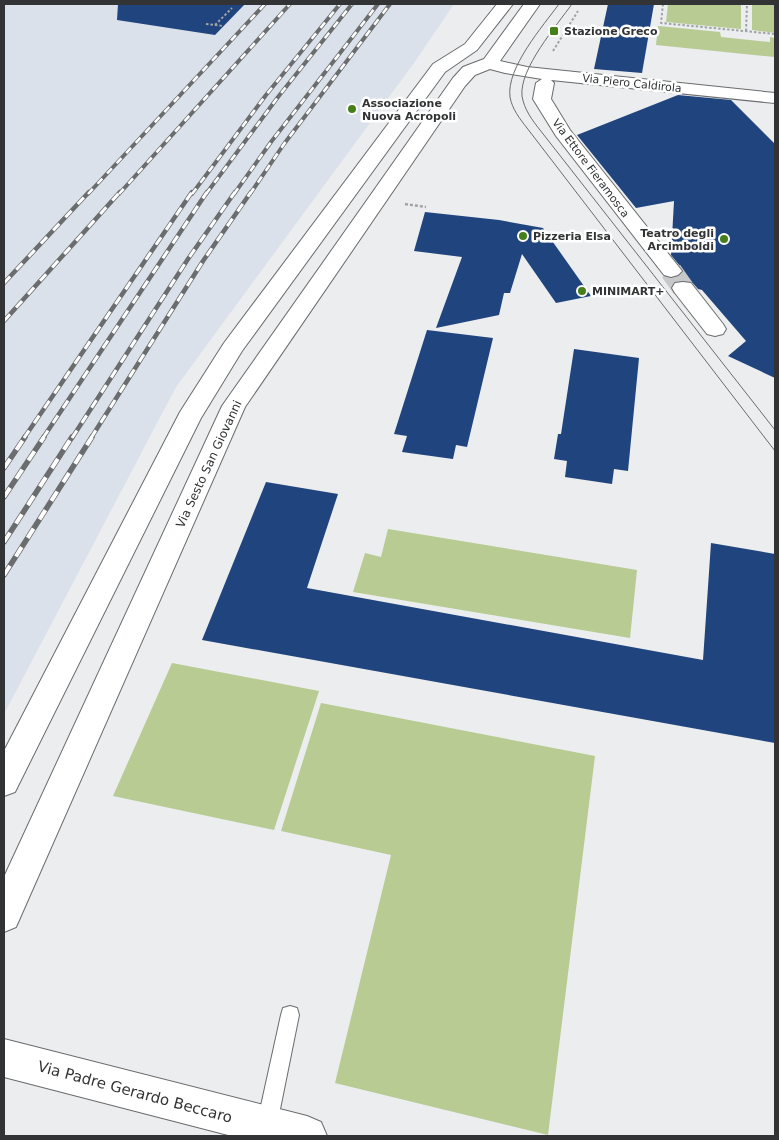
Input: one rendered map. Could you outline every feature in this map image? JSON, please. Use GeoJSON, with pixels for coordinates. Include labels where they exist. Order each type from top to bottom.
{"type":"FeatureCollection","features":[{"type":"Feature","properties":{"kind":"street"},"geometry":{"type":"LineString","coordinates":[[4,782],[189,418],[232,348],[439,68],[471,47],[505,4]]}},
{"type":"Feature","properties":{"kind":"street"},"geometry":{"type":"LineString","coordinates":[[490,63],[532,4]]}},
{"type":"Feature","properties":{"kind":"street","name":"Via Piero Caldirola"},"geometry":{"type":"LineString","coordinates":[[490,63],[528,72],[775,98]]}},
{"type":"Feature","properties":{"kind":"street","name":"Via Sesto San Giovanni"},"geometry":{"type":"LineString","coordinates":[[4,915],[234,406],[459,82],[469,71],[490,63]]}},
{"type":"Feature","properties":{"kind":"street","name":"Via Ettore Fieramosca"},"geometry":{"type":"LineString","coordinates":[[545,83],[542,98],[562,132],[715,329]]}},
{"type":"Feature","properties":{"kind":"street","name":"Via Padre Gerardo Beccaro"},"geometry":{"type":"LineString","coordinates":[[4,1058],[307,1136]]}},
{"type":"Feature","properties":{"kind":"lane"},"geometry":{"type":"LineString","coordinates":[[267,1126],[290,1015]]}},
{"type":"Feature","properties":{"kind":"path"},"geometry":{"type":"LineString","coordinates":[[663,4],[661,23],[775,34]]}},
{"type":"Feature","properties":{"kind":"path"},"geometry":{"type":"LineString","coordinates":[[746,31],[747,4]]}},
{"type":"Feature","properties":{"kind":"path"},"geometry":{"type":"LineString","coordinates":[[215,25],[232,8]]}},
{"type":"Feature","properties":{"kind":"path"},"geometry":{"type":"LineString","coordinates":[[550,54],[578,11]]}},
{"type":"Feature","properties":{"kind":"path"},"geometry":{"type":"LineString","coordinates":[[206,24],[223,26]]}},
{"type":"Feature","properties":{"kind":"path"},"geometry":{"type":"LineString","coordinates":[[561,32],[565,33]]}},
{"type":"Feature","properties":{"kind":"path"},"geometry":{"type":"LineString","coordinates":[[397,204],[426,207]]}},
{"type":"Feature","properties":{"kind":"shaded area"},"geometry":{"type":"Polygon","coordinates":[[[4,4],[454,4],[414,63],[176,387],[4,714],[4,4]]]}},
{"type":"Feature","properties":{"kind":"green space"},"geometry":{"type":"Polygon","coordinates":[[[668,4],[741,4],[741,29],[666,22],[668,4]]]}},
{"type":"Feature","properties":{"kind":"green space"},"geometry":{"type":"Polygon","coordinates":[[[752,4],[775,4],[775,33],[752,30],[752,4]]]}},
{"type":"Feature","properties":{"kind":"green space"},"geometry":{"type":"Polygon","coordinates":[[[658,26],[720,32],[721,37],[770,42],[770,37],[775,38],[775,57],[656,45],[658,26]]]}},
{"type":"Feature","properties":{"kind":"green space"},"geometry":{"type":"Polygon","coordinates":[[[388,529],[637,570],[630,638],[353,592],[365,553],[381,557],[388,529]]]}},
{"type":"Feature","properties":{"kind":"green space"},"geometry":{"type":"Polygon","coordinates":[[[172,663],[319,691],[274,830],[113,796],[172,663]]]}},
{"type":"Feature","properties":{"kind":"green space"},"geometry":{"type":"Polygon","coordinates":[[[321,703],[595,756],[548,1135],[335,1083],[391,855],[281,831],[321,703]]]}},
{"type":"Feature","properties":{"kind":"building"},"geometry":{"type":"Polygon","coordinates":[[[118,4],[245,4],[215,35],[117,20],[118,4]]]}},
{"type":"Feature","properties":{"kind":"building"},"geometry":{"type":"Polygon","coordinates":[[[608,4],[654,4],[642,73],[594,69],[608,4]]]}},
{"type":"Feature","properties":{"kind":"building","name":"Teatro degli Arcimboldi"},"geometry":{"type":"Polygon","coordinates":[[[678,95],[731,100],[775,144],[775,378],[728,356],[746,341],[702,290],[698,289],[691,281],[683,280],[675,281],[670,286],[670,279],[679,277],[684,271],[671,255],[674,201],[636,208],[577,135],[678,95]]]}},
{"type":"Feature","properties":{"kind":"building"},"geometry":{"type":"Polygon","coordinates":[[[425,212],[499,220],[543,228],[591,296],[556,303],[522,254],[510,293],[504,293],[499,315],[436,328],[462,257],[414,251],[425,212]]]}},
{"type":"Feature","properties":{"kind":"building"},"geometry":{"type":"Polygon","coordinates":[[[427,330],[493,338],[467,447],[456,445],[453,459],[402,452],[407,436],[394,434],[427,330]]]}},
{"type":"Feature","properties":{"kind":"building"},"geometry":{"type":"Polygon","coordinates":[[[574,349],[639,358],[628,471],[614,469],[612,484],[565,477],[567,461],[554,459],[558,434],[561,434],[574,349]]]}},
{"type":"Feature","properties":{"kind":"building"},"geometry":{"type":"Polygon","coordinates":[[[266,482],[338,494],[307,588],[703,660],[711,543],[775,554],[775,743],[202,640],[266,482]]]}},
{"type":"Feature","properties":{"kind":"tunnel"},"geometry":{"type":"LineString","coordinates":[[671,271],[683,288]]}},
{"type":"Feature","properties":{"kind":"tram line"},"geometry":{"type":"LineString","coordinates":[[559,4],[535,35],[514,73],[510,86],[510,97],[514,110],[775,451]]}},
{"type":"Feature","properties":{"kind":"tram line"},"geometry":{"type":"LineString","coordinates":[[572,4],[540,48],[526,73],[522,96],[526,110],[775,430]]}},
{"type":"Feature","properties":{"kind":"railway"},"geometry":{"type":"LineString","coordinates":[[88,194],[265,4]]}},
{"type":"Feature","properties":{"kind":"railway"},"geometry":{"type":"LineString","coordinates":[[119,194],[290,4]]}},
{"type":"Feature","properties":{"kind":"railway"},"geometry":{"type":"LineString","coordinates":[[192,194],[266,95],[340,4]]}},
{"type":"Feature","properties":{"kind":"railway"},"geometry":{"type":"LineString","coordinates":[[206,194],[278,97],[352,4]]}},
{"type":"Feature","properties":{"kind":"railway"},"geometry":{"type":"LineString","coordinates":[[234,194],[271,142],[378,4]]}},
{"type":"Feature","properties":{"kind":"railway"},"geometry":{"type":"LineString","coordinates":[[250,194],[284,144],[390,4]]}},
{"type":"Feature","properties":{"kind":"railway"},"geometry":{"type":"LineString","coordinates":[[4,283],[89,192]]}},
{"type":"Feature","properties":{"kind":"railway"},"geometry":{"type":"LineString","coordinates":[[4,321],[120,192]]}},
{"type":"Feature","properties":{"kind":"railway"},"geometry":{"type":"LineString","coordinates":[[24,438],[192,192]]}},
{"type":"Feature","properties":{"kind":"railway"},"geometry":{"type":"LineString","coordinates":[[43,438],[207,192]]}},
{"type":"Feature","properties":{"kind":"railway"},"geometry":{"type":"LineString","coordinates":[[72,438],[188,259],[235,192]]}},
{"type":"Feature","properties":{"kind":"railway"},"geometry":{"type":"LineString","coordinates":[[91,438],[203,261],[251,192]]}},
{"type":"Feature","properties":{"kind":"railway"},"geometry":{"type":"LineString","coordinates":[[4,468],[25,437]]}},
{"type":"Feature","properties":{"kind":"railway"},"geometry":{"type":"LineString","coordinates":[[4,497],[44,437]]}},
{"type":"Feature","properties":{"kind":"railway"},"geometry":{"type":"LineString","coordinates":[[4,542],[72,437]]}},
{"type":"Feature","properties":{"kind":"railway"},"geometry":{"type":"LineString","coordinates":[[4,575],[92,437]]}},
{"type":"Feature","properties":{"kind":"place","name":"Stazione Greco"},"geometry":{"type":"Point","coordinates":[554,31]}},
{"type":"Feature","properties":{"kind":"place","name":"Associazione Nuova Acropoli"},"geometry":{"type":"Point","coordinates":[352,109]}},
{"type":"Feature","properties":{"kind":"place","name":"Pizzeria Elsa"},"geometry":{"type":"Point","coordinates":[523,236]}},
{"type":"Feature","properties":{"kind":"place","name":"Teatro degli Arcimboldi"},"geometry":{"type":"Point","coordinates":[724,239]}},
{"type":"Feature","properties":{"kind":"place","name":"MINIMART+"},"geometry":{"type":"Point","coordinates":[582,291]}}]}
